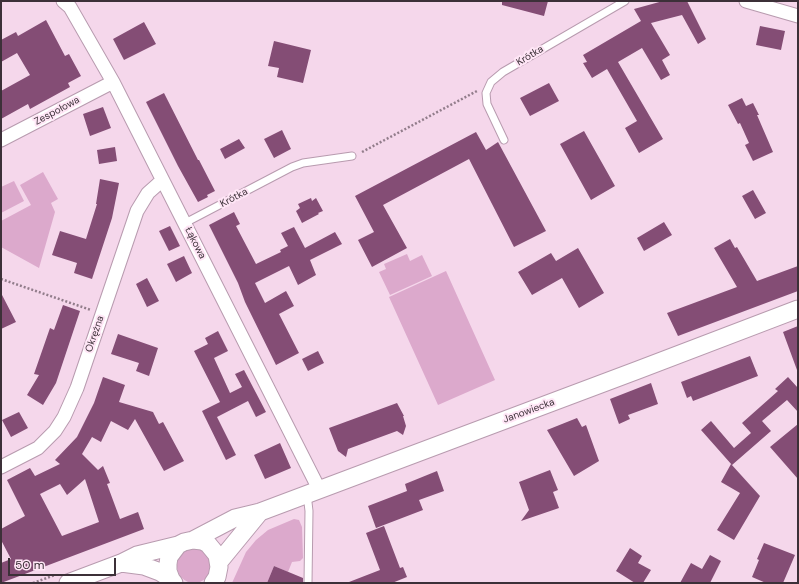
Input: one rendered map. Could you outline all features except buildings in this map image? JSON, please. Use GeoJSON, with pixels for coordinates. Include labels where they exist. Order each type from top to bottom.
{"type":"FeatureCollection","features":[{"type":"Feature","properties":{"kind":"street","name":"Łąkowa"},"geometry":{"type":"LineString","coordinates":[[63,1],[70,7],[112,82],[185,223],[313,491]]}},
{"type":"Feature","properties":{"kind":"street"},"geometry":{"type":"LineString","coordinates":[[746,1],[798,16]]}},
{"type":"Feature","properties":{"kind":"street","name":"Zespołowa"},"geometry":{"type":"LineString","coordinates":[[1,140],[112,82]]}},
{"type":"Feature","properties":{"kind":"street","name":"Okrężna"},"geometry":{"type":"LineString","coordinates":[[1,467],[38,448],[55,431],[64,417],[77,388],[137,211],[148,193],[163,181]]}},
{"type":"Feature","properties":{"kind":"street","name":"Janowiecka"},"geometry":{"type":"LineString","coordinates":[[68,583],[121,563],[137,555],[186,543],[235,518],[260,512],[638,370],[798,308]]}},
{"type":"Feature","properties":{"kind":"street","name":"Janowiecka"},"geometry":{"type":"LineString","coordinates":[[219,562],[260,512]]}},
{"type":"Feature","properties":{"kind":"street"},"geometry":{"type":"LineString","coordinates":[[173,581],[168,571],[169,557],[186,543],[202,541],[213,549],[219,562],[218,572],[214,582]]}},
{"type":"Feature","properties":{"kind":"street","name":"Janowiecka"},"geometry":{"type":"LineString","coordinates":[[121,563],[144,566],[160,572],[173,581]]}},
{"type":"Feature","properties":{"kind":"lane","name":"Krótka"},"geometry":{"type":"LineString","coordinates":[[488,87],[491,82],[503,72],[625,1]]}},
{"type":"Feature","properties":{"kind":"lane"},"geometry":{"type":"LineString","coordinates":[[488,87],[486,93],[487,104],[504,140]]}},
{"type":"Feature","properties":{"kind":"lane","name":"Krótka"},"geometry":{"type":"LineString","coordinates":[[185,223],[292,167],[304,163],[352,156]]}},
{"type":"Feature","properties":{"kind":"lane"},"geometry":{"type":"LineString","coordinates":[[308,583],[308,511],[313,491]]}},
{"type":"Feature","properties":{"kind":"path"},"geometry":{"type":"LineString","coordinates":[[352,156],[371,148],[472,92],[488,87]]}},
{"type":"Feature","properties":{"kind":"path"},"geometry":{"type":"LineString","coordinates":[[1,279],[102,314]]}},
{"type":"Feature","properties":{"kind":"shaded area"},"geometry":{"type":"Polygon","coordinates":[[[43,172],[58,199],[51,203],[55,212],[39,268],[1,247],[1,221],[31,205],[20,185],[43,172]]]}},
{"type":"Feature","properties":{"kind":"shaded area"},"geometry":{"type":"Polygon","coordinates":[[[14,181],[24,201],[1,213],[1,187],[14,181]]]}},
{"type":"Feature","properties":{"kind":"shaded area"},"geometry":{"type":"Polygon","coordinates":[[[407,254],[410,261],[422,255],[432,276],[390,295],[379,272],[386,269],[384,264],[407,254]]]}},
{"type":"Feature","properties":{"kind":"shaded area"},"geometry":{"type":"Polygon","coordinates":[[[446,271],[495,380],[438,405],[389,297],[446,271]]]}},
{"type":"Feature","properties":{"kind":"shaded area"},"geometry":{"type":"Polygon","coordinates":[[[294,519],[299,520],[302,527],[303,558],[300,561],[292,562],[288,572],[274,566],[267,583],[232,583],[246,552],[256,540],[268,530],[294,519]]]}},
{"type":"Feature","properties":{"kind":"shaded area"},"geometry":{"type":"Polygon","coordinates":[[[191,549],[197,549],[206,554],[210,560],[210,572],[206,578],[197,583],[191,583],[182,578],[177,569],[177,563],[182,554],[191,549]]]}}]}
